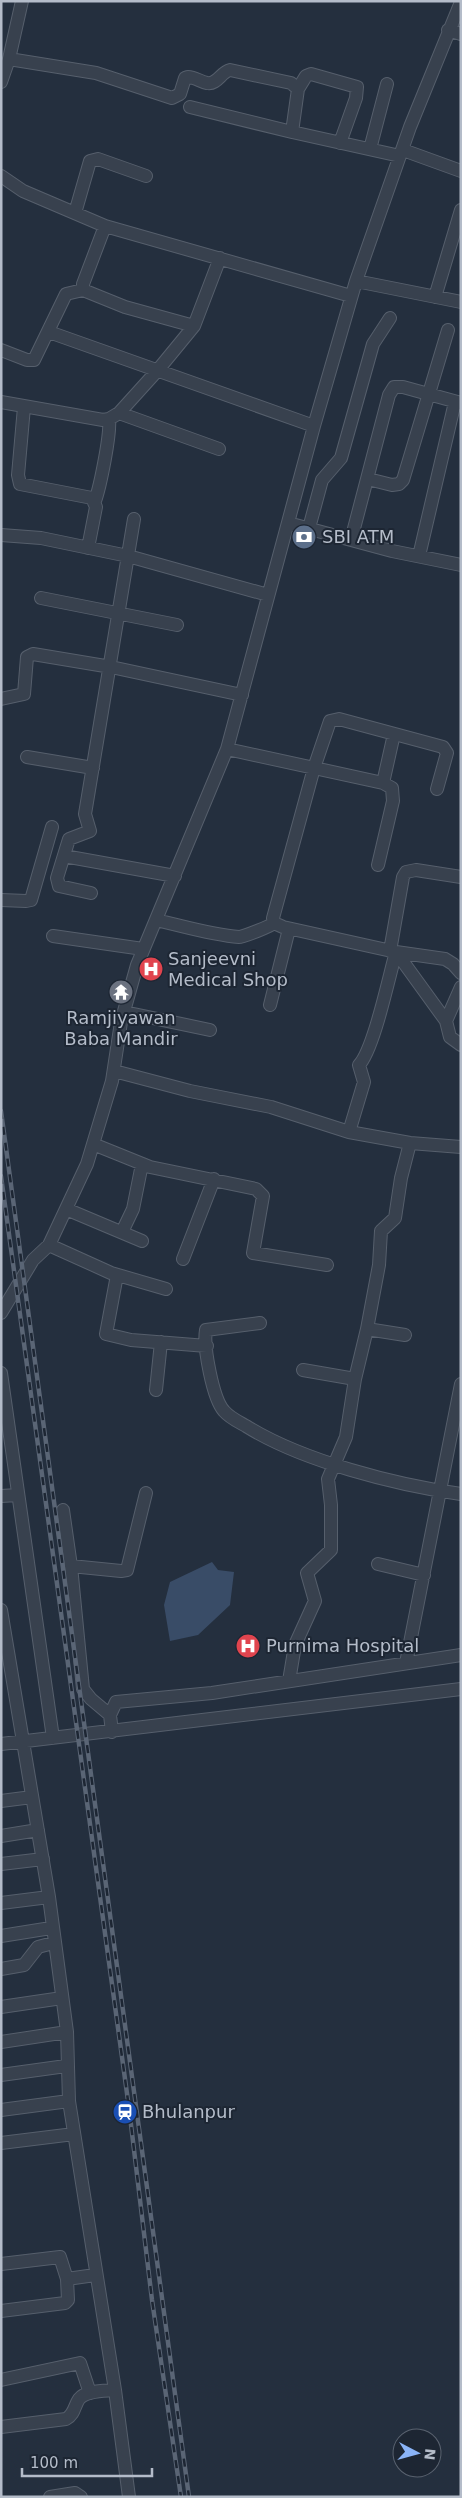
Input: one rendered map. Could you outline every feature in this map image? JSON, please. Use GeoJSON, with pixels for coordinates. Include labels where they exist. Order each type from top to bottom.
{"type":"FeatureCollection","features":[{"type":"Feature","properties":{"kind":"street"},"geometry":{"type":"LineString","coordinates":[[1,82],[9,59],[22,1]]}},
{"type":"Feature","properties":{"kind":"street"},"geometry":{"type":"LineString","coordinates":[[1,1313],[33,1260],[49,1245],[87,1164],[114,1071],[124,1012],[143,949],[227,749],[351,296],[401,153],[455,32],[461,2]]}},
{"type":"Feature","properties":{"kind":"street"},"geometry":{"type":"LineString","coordinates":[[9,59],[96,73],[172,98],[180,94],[185,78],[188,77],[210,84],[215,82],[222,73],[230,70],[291,83],[298,89]]}},
{"type":"Feature","properties":{"kind":"street"},"geometry":{"type":"LineString","coordinates":[[292,132],[298,89],[306,76],[311,74],[357,87],[356,98],[340,143]]}},
{"type":"Feature","properties":{"kind":"street"},"geometry":{"type":"LineString","coordinates":[[370,149],[387,84]]}},
{"type":"Feature","properties":{"kind":"street"},"geometry":{"type":"LineString","coordinates":[[190,108],[340,143],[401,153],[461,170]]}},
{"type":"Feature","properties":{"kind":"street"},"geometry":{"type":"LineString","coordinates":[[75,213],[90,161],[98,159],[146,176]]}},
{"type":"Feature","properties":{"kind":"street"},"geometry":{"type":"LineString","coordinates":[[1,176],[23,191],[105,226],[351,296]]}},
{"type":"Feature","properties":{"kind":"street"},"geometry":{"type":"LineString","coordinates":[[435,297],[457,239],[461,210]]}},
{"type":"Feature","properties":{"kind":"street"},"geometry":{"type":"LineString","coordinates":[[83,290],[83,284],[105,226]]}},
{"type":"Feature","properties":{"kind":"street"},"geometry":{"type":"LineString","coordinates":[[94,502],[99,490],[114,416],[157,371],[194,326],[220,258]]}},
{"type":"Feature","properties":{"kind":"street"},"geometry":{"type":"LineString","coordinates":[[356,281],[461,302]]}},
{"type":"Feature","properties":{"kind":"street"},"geometry":{"type":"LineString","coordinates":[[1,350],[26,360],[34,360],[66,294],[83,290],[125,306],[194,326]]}},
{"type":"Feature","properties":{"kind":"street"},"geometry":{"type":"LineString","coordinates":[[308,528],[322,480],[341,458],[373,344],[390,318]]}},
{"type":"Feature","properties":{"kind":"street"},"geometry":{"type":"LineString","coordinates":[[368,479],[392,485],[399,484],[403,480],[448,330]]}},
{"type":"Feature","properties":{"kind":"street"},"geometry":{"type":"LineString","coordinates":[[49,332],[314,426]]}},
{"type":"Feature","properties":{"kind":"street"},"geometry":{"type":"LineString","coordinates":[[351,540],[389,395],[394,387],[403,387],[458,403],[419,556]]}},
{"type":"Feature","properties":{"kind":"street"},"geometry":{"type":"LineString","coordinates":[[1,402],[24,407],[114,416],[219,449]]}},
{"type":"Feature","properties":{"kind":"street"},"geometry":{"type":"LineString","coordinates":[[24,407],[18,475],[20,484],[87,496],[94,502],[96,507],[88,548]]}},
{"type":"Feature","properties":{"kind":"street"},"geometry":{"type":"LineString","coordinates":[[91,893],[64,887],[56,882],[69,840],[90,831],[85,814],[111,667],[134,519]]}},
{"type":"Feature","properties":{"kind":"street"},"geometry":{"type":"LineString","coordinates":[[288,523],[461,566]]}},
{"type":"Feature","properties":{"kind":"street"},"geometry":{"type":"LineString","coordinates":[[1,535],[41,538],[128,556],[268,595]]}},
{"type":"Feature","properties":{"kind":"street"},"geometry":{"type":"LineString","coordinates":[[42,598],[177,625]]}},
{"type":"Feature","properties":{"kind":"street"},"geometry":{"type":"LineString","coordinates":[[1,699],[24,694],[29,654],[111,667],[242,695]]}},
{"type":"Feature","properties":{"kind":"street"},"geometry":{"type":"LineString","coordinates":[[274,923],[273,918],[314,768],[330,721],[334,719],[446,749],[447,753],[437,789]]}},
{"type":"Feature","properties":{"kind":"street"},"geometry":{"type":"LineString","coordinates":[[383,783],[394,734]]}},
{"type":"Feature","properties":{"kind":"street"},"geometry":{"type":"LineString","coordinates":[[227,749],[383,783],[392,788],[394,794],[378,866]]}},
{"type":"Feature","properties":{"kind":"street"},"geometry":{"type":"LineString","coordinates":[[27,757],[93,768]]}},
{"type":"Feature","properties":{"kind":"street"},"geometry":{"type":"LineString","coordinates":[[1,900],[26,902],[31,900],[52,827]]}},
{"type":"Feature","properties":{"kind":"street"},"geometry":{"type":"LineString","coordinates":[[64,856],[175,876]]}},
{"type":"Feature","properties":{"kind":"street"},"geometry":{"type":"LineString","coordinates":[[349,1132],[364,1082],[359,1065],[365,1058],[371,1041],[393,951],[403,877],[406,872],[416,870],[461,877]]}},
{"type":"Feature","properties":{"kind":"street"},"geometry":{"type":"LineString","coordinates":[[156,920],[241,937],[255,930],[266,929],[274,923]]}},
{"type":"Feature","properties":{"kind":"street"},"geometry":{"type":"LineString","coordinates":[[274,923],[289,929],[450,961],[461,973]]}},
{"type":"Feature","properties":{"kind":"street"},"geometry":{"type":"LineString","coordinates":[[270,1005],[289,929]]}},
{"type":"Feature","properties":{"kind":"street"},"geometry":{"type":"LineString","coordinates":[[53,936],[143,949]]}},
{"type":"Feature","properties":{"kind":"street"},"geometry":{"type":"LineString","coordinates":[[393,951],[446,1021],[450,1038],[461,1045]]}},
{"type":"Feature","properties":{"kind":"street"},"geometry":{"type":"LineString","coordinates":[[446,1021],[461,987]]}},
{"type":"Feature","properties":{"kind":"street"},"geometry":{"type":"LineString","coordinates":[[124,1012],[210,1030]]}},
{"type":"Feature","properties":{"kind":"street"},"geometry":{"type":"LineString","coordinates":[[114,1071],[190,1091],[271,1107],[349,1132],[410,1143],[461,1147]]}},
{"type":"Feature","properties":{"kind":"street"},"geometry":{"type":"LineString","coordinates":[[290,1681],[295,1646],[315,1601],[307,1573],[331,1550],[331,1505],[328,1479],[346,1437],[355,1378],[367,1329],[379,1264],[381,1231],[394,1218],[410,1143]]}},
{"type":"Feature","properties":{"kind":"street"},"geometry":{"type":"LineString","coordinates":[[93,1144],[142,1164],[256,1189],[263,1196],[253,1253],[327,1264]]}},
{"type":"Feature","properties":{"kind":"street"},"geometry":{"type":"LineString","coordinates":[[122,1232],[133,1209],[142,1164]]}},
{"type":"Feature","properties":{"kind":"street"},"geometry":{"type":"LineString","coordinates":[[183,1259],[214,1180]]}},
{"type":"Feature","properties":{"kind":"street"},"geometry":{"type":"LineString","coordinates":[[66,1209],[142,1241]]}},
{"type":"Feature","properties":{"kind":"street"},"geometry":{"type":"LineString","coordinates":[[49,1245],[117,1275],[166,1289]]}},
{"type":"Feature","properties":{"kind":"street"},"geometry":{"type":"LineString","coordinates":[[117,1275],[106,1334],[131,1340],[207,1346]]}},
{"type":"Feature","properties":{"kind":"street"},"geometry":{"type":"LineString","coordinates":[[260,1323],[210,1328],[206,1334],[211,1376],[220,1405],[225,1412],[271,1440],[334,1464],[461,1494]]}},
{"type":"Feature","properties":{"kind":"street"},"geometry":{"type":"LineString","coordinates":[[367,1329],[405,1335]]}},
{"type":"Feature","properties":{"kind":"street"},"geometry":{"type":"LineString","coordinates":[[156,1390],[161,1342]]}},
{"type":"Feature","properties":{"kind":"street"},"geometry":{"type":"LineString","coordinates":[[303,1370],[355,1378]]}},
{"type":"Feature","properties":{"kind":"street"},"geometry":{"type":"LineString","coordinates":[[1,1373],[53,1738]]}},
{"type":"Feature","properties":{"kind":"street"},"geometry":{"type":"LineString","coordinates":[[406,1663],[442,1491],[461,1384]]}},
{"type":"Feature","properties":{"kind":"street"},"geometry":{"type":"LineString","coordinates":[[71,1566],[127,1570],[146,1493]]}},
{"type":"Feature","properties":{"kind":"street"},"geometry":{"type":"LineString","coordinates":[[1,1496],[18,1494]]}},
{"type":"Feature","properties":{"kind":"street"},"geometry":{"type":"LineString","coordinates":[[63,1510],[71,1566],[83,1689],[91,1699],[110,1715]]}},
{"type":"Feature","properties":{"kind":"street"},"geometry":{"type":"LineString","coordinates":[[378,1564],[424,1575]]}},
{"type":"Feature","properties":{"kind":"street"},"geometry":{"type":"LineString","coordinates":[[1,1610],[8,1688],[24,1741],[49,1897],[51,1928],[67,2032],[66,2066],[69,2101],[95,2275],[115,2390],[129,2497]]}},
{"type":"Feature","properties":{"kind":"street"},"geometry":{"type":"LineString","coordinates":[[112,1732],[110,1715],[116,1702],[212,1693],[461,1655]]}},
{"type":"Feature","properties":{"kind":"street"},"geometry":{"type":"LineString","coordinates":[[1,1744],[461,1689]]}},
{"type":"Feature","properties":{"kind":"street"},"geometry":{"type":"LineString","coordinates":[[1,1801],[32,1797]]}},
{"type":"Feature","properties":{"kind":"street"},"geometry":{"type":"LineString","coordinates":[[1,1836],[38,1830]]}},
{"type":"Feature","properties":{"kind":"street"},"geometry":{"type":"LineString","coordinates":[[1,1864],[43,1859]]}},
{"type":"Feature","properties":{"kind":"street"},"geometry":{"type":"LineString","coordinates":[[1,1903],[49,1897]]}},
{"type":"Feature","properties":{"kind":"street"},"geometry":{"type":"LineString","coordinates":[[1,1936],[51,1928]]}},
{"type":"Feature","properties":{"kind":"street"},"geometry":{"type":"LineString","coordinates":[[1,1969],[24,1964],[38,1947],[53,1943]]}},
{"type":"Feature","properties":{"kind":"street"},"geometry":{"type":"LineString","coordinates":[[1,2007],[62,1998]]}},
{"type":"Feature","properties":{"kind":"street"},"geometry":{"type":"LineString","coordinates":[[1,2042],[67,2032]]}},
{"type":"Feature","properties":{"kind":"street"},"geometry":{"type":"LineString","coordinates":[[1,2075],[66,2066]]}},
{"type":"Feature","properties":{"kind":"street"},"geometry":{"type":"LineString","coordinates":[[1,2110],[69,2101]]}},
{"type":"Feature","properties":{"kind":"street"},"geometry":{"type":"LineString","coordinates":[[1,2143],[74,2134]]}},
{"type":"Feature","properties":{"kind":"street"},"geometry":{"type":"LineString","coordinates":[[1,2264],[60,2257],[67,2279],[68,2300],[65,2304],[1,2311]]}},
{"type":"Feature","properties":{"kind":"street"},"geometry":{"type":"LineString","coordinates":[[67,2279],[95,2275]]}},
{"type":"Feature","properties":{"kind":"street"},"geometry":{"type":"LineString","coordinates":[[1,2380],[80,2363],[90,2393]]}},
{"type":"Feature","properties":{"kind":"street"},"geometry":{"type":"LineString","coordinates":[[1,2427],[66,2419],[71,2416],[79,2399],[90,2393],[115,2390]]}},
{"type":"Feature","properties":{"kind":"street"},"geometry":{"type":"LineString","coordinates":[[50,2497],[75,2493],[81,2497]]}},
{"type":"Feature","properties":{"kind":"water"},"geometry":{"type":"Polygon","coordinates":[[[212,1562],[218,1570],[234,1572],[230,1605],[198,1635],[170,1641],[164,1605],[170,1582],[212,1562]]]}},
{"type":"Feature","properties":{"kind":"railway"},"geometry":{"type":"LineString","coordinates":[[1,1111],[189,2497]]}},
{"type":"Feature","properties":{"kind":"railway"},"geometry":{"type":"LineString","coordinates":[[1,1176],[129,2108],[152,2300],[181,2497]]}},
{"type":"Feature","properties":{"kind":"place","name":"SBI ATM"},"geometry":{"type":"Point","coordinates":[304,537]}},
{"type":"Feature","properties":{"kind":"place","name":"Sanjeevni Medical Shop"},"geometry":{"type":"Point","coordinates":[151,969]}},
{"type":"Feature","properties":{"kind":"place","name":"Ramjiyawan Baba Mandir"},"geometry":{"type":"Point","coordinates":[121,992]}},
{"type":"Feature","properties":{"kind":"place","name":"Purnima Hospital"},"geometry":{"type":"Point","coordinates":[248,1646]}},
{"type":"Feature","properties":{"kind":"place","name":"Bhulanpur"},"geometry":{"type":"Point","coordinates":[125,2112]}}]}
